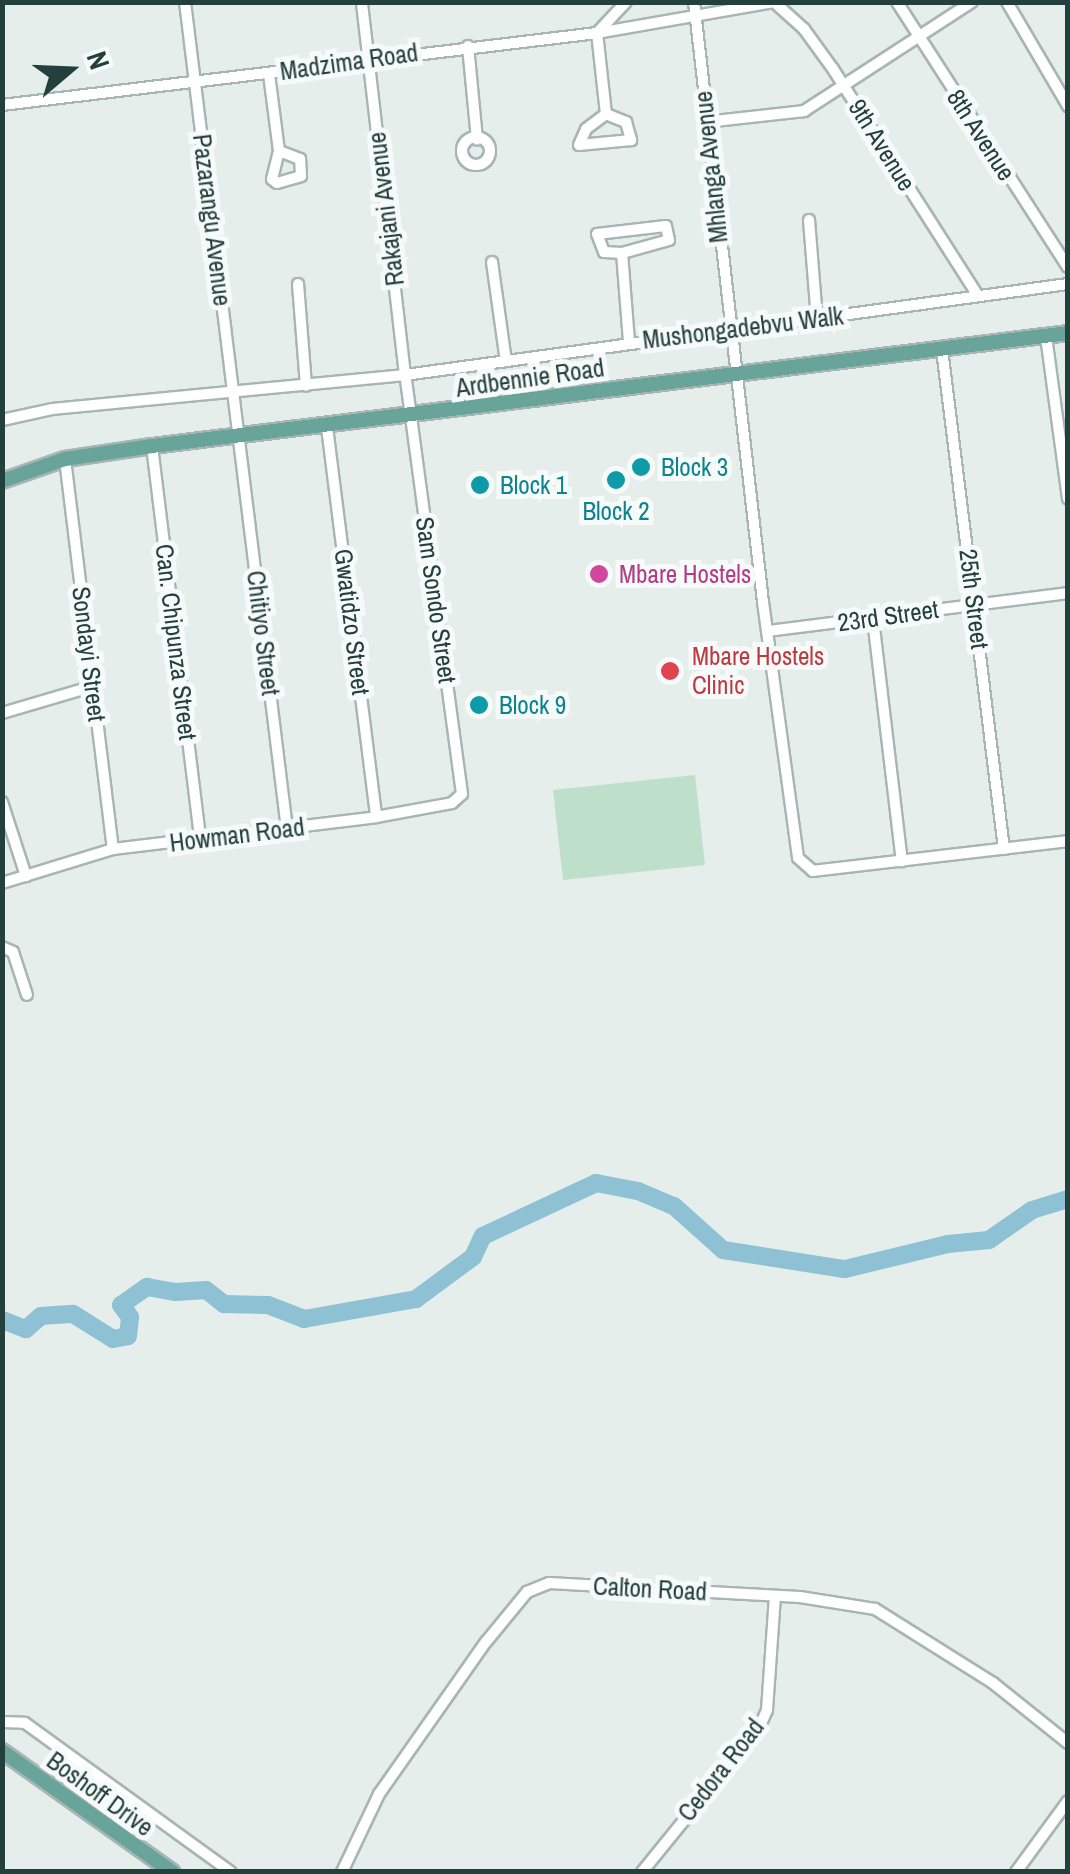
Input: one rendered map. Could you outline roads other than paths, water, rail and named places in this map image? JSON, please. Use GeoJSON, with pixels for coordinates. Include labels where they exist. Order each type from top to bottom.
{"type":"FeatureCollection","features":[{"type":"Feature","properties":{"kind":"main road","name":"Ardbennie Road"},"geometry":{"type":"LineString","coordinates":[[2,481],[65,459],[152,446],[1068,333]]}},
{"type":"Feature","properties":{"kind":"main road","name":"Boshoff Drive"},"geometry":{"type":"LineString","coordinates":[[2,1750],[172,1872]]}},
{"type":"Feature","properties":{"kind":"street","name":"Pazarangu Avenue"},"geometry":{"type":"LineString","coordinates":[[185,2],[239,438]]}},
{"type":"Feature","properties":{"kind":"street","name":"Rakajani Avenue"},"geometry":{"type":"LineString","coordinates":[[362,2],[411,416]]}},
{"type":"Feature","properties":{"kind":"street"},"geometry":{"type":"LineString","coordinates":[[606,114],[597,33],[626,2]]}},
{"type":"Feature","properties":{"kind":"street","name":"Mhlanga Avenue"},"geometry":{"type":"LineString","coordinates":[[694,2],[730,331],[798,858],[803,867],[813,871],[902,861]]}},
{"type":"Feature","properties":{"kind":"street","name":"9th Avenue"},"geometry":{"type":"LineString","coordinates":[[695,18],[774,2],[804,29],[978,296]]}},
{"type":"Feature","properties":{"kind":"street","name":"8th Avenue"},"geometry":{"type":"LineString","coordinates":[[897,2],[1068,267]]}},
{"type":"Feature","properties":{"kind":"street"},"geometry":{"type":"LineString","coordinates":[[706,122],[799,112],[972,2]]}},
{"type":"Feature","properties":{"kind":"street"},"geometry":{"type":"LineString","coordinates":[[1007,2],[1068,106]]}},
{"type":"Feature","properties":{"kind":"street","name":"Madzima Road"},"geometry":{"type":"LineString","coordinates":[[2,105],[695,18]]}},
{"type":"Feature","properties":{"kind":"street"},"geometry":{"type":"LineString","coordinates":[[468,46],[477,140]]}},
{"type":"Feature","properties":{"kind":"street"},"geometry":{"type":"LineString","coordinates":[[269,74],[280,151]]}},
{"type":"Feature","properties":{"kind":"street"},"geometry":{"type":"LineString","coordinates":[[606,114],[626,122],[631,140],[579,145],[586,129],[606,114]]}},
{"type":"Feature","properties":{"kind":"street"},"geometry":{"type":"LineString","coordinates":[[809,220],[817,319]]}},
{"type":"Feature","properties":{"kind":"street"},"geometry":{"type":"LineString","coordinates":[[666,226],[669,240],[622,253],[604,252],[597,234],[666,226]]}},
{"type":"Feature","properties":{"kind":"street"},"geometry":{"type":"LineString","coordinates":[[622,253],[630,342]]}},
{"type":"Feature","properties":{"kind":"street"},"geometry":{"type":"LineString","coordinates":[[492,262],[506,361]]}},
{"type":"Feature","properties":{"kind":"street"},"geometry":{"type":"LineString","coordinates":[[298,284],[306,386]]}},
{"type":"Feature","properties":{"kind":"street","name":"Mushongadebvu Walk"},"geometry":{"type":"LineString","coordinates":[[2,420],[52,410],[405,375],[1068,284]]}},
{"type":"Feature","properties":{"kind":"street"},"geometry":{"type":"LineString","coordinates":[[1046,336],[1068,499]]}},
{"type":"Feature","properties":{"kind":"street","name":"25th Street"},"geometry":{"type":"LineString","coordinates":[[942,349],[1004,849]]}},
{"type":"Feature","properties":{"kind":"street","name":"Sam Sondo Street"},"geometry":{"type":"LineString","coordinates":[[411,416],[462,785]]}},
{"type":"Feature","properties":{"kind":"street","name":"Gwatidzo Street"},"geometry":{"type":"LineString","coordinates":[[327,427],[376,817]]}},
{"type":"Feature","properties":{"kind":"street","name":"Chitiyo Street"},"geometry":{"type":"LineString","coordinates":[[239,438],[288,829]]}},
{"type":"Feature","properties":{"kind":"street","name":"Can. Chipunza Street"},"geometry":{"type":"LineString","coordinates":[[152,446],[200,839]]}},
{"type":"Feature","properties":{"kind":"street","name":"Sondayi Street"},"geometry":{"type":"LineString","coordinates":[[65,459],[114,849]]}},
{"type":"Feature","properties":{"kind":"street","name":"23rd Street"},"geometry":{"type":"LineString","coordinates":[[768,631],[1068,593]]}},
{"type":"Feature","properties":{"kind":"street"},"geometry":{"type":"LineString","coordinates":[[873,620],[902,861],[1068,841]]}},
{"type":"Feature","properties":{"kind":"street"},"geometry":{"type":"LineString","coordinates":[[2,713],[94,686]]}},
{"type":"Feature","properties":{"kind":"street","name":"Howman Road"},"geometry":{"type":"LineString","coordinates":[[2,883],[114,849],[376,817],[456,801],[462,794],[462,785]]}},
{"type":"Feature","properties":{"kind":"street"},"geometry":{"type":"LineString","coordinates":[[2,802],[26,876]]}},
{"type":"Feature","properties":{"kind":"street"},"geometry":{"type":"LineString","coordinates":[[2,947],[11,949],[27,994]]}},
{"type":"Feature","properties":{"kind":"street","name":"Calton Road"},"geometry":{"type":"LineString","coordinates":[[342,1872],[379,1794],[486,1642],[527,1592],[549,1583],[852,1604],[897,1620],[993,1683],[1068,1743]]}},
{"type":"Feature","properties":{"kind":"street","name":"Cedora Road"},"geometry":{"type":"LineString","coordinates":[[642,1872],[759,1728],[766,1710],[775,1597]]}},
{"type":"Feature","properties":{"kind":"street"},"geometry":{"type":"LineString","coordinates":[[2,1722],[25,1723],[231,1872]]}},
{"type":"Feature","properties":{"kind":"street"},"geometry":{"type":"LineString","coordinates":[[1016,1872],[1068,1801]]}},
{"type":"Feature","properties":{"kind":"waterway"},"geometry":{"type":"LineString","coordinates":[[2,1320],[26,1329],[41,1316],[73,1314],[113,1339],[128,1336],[130,1317],[121,1305],[147,1287],[176,1292],[206,1290],[224,1304],[268,1305],[304,1319],[416,1299],[473,1257],[483,1236],[596,1183],[638,1191],[674,1206],[723,1250],[845,1269],[948,1244],[989,1240],[1032,1210],[1068,1199]]}},
{"type":"Feature","properties":{"kind":"place","name":"Block 3"},"geometry":{"type":"Point","coordinates":[641,467]}},
{"type":"Feature","properties":{"kind":"place","name":"Block 2"},"geometry":{"type":"Point","coordinates":[616,480]}},
{"type":"Feature","properties":{"kind":"place","name":"Block 1"},"geometry":{"type":"Point","coordinates":[480,485]}},
{"type":"Feature","properties":{"kind":"place","name":"Mbare Hostels"},"geometry":{"type":"Point","coordinates":[599,574]}},
{"type":"Feature","properties":{"kind":"place","name":"Mbare Hostels Clinic"},"geometry":{"type":"Point","coordinates":[670,671]}},
{"type":"Feature","properties":{"kind":"place","name":"Block 9"},"geometry":{"type":"Point","coordinates":[479,705]}}]}
